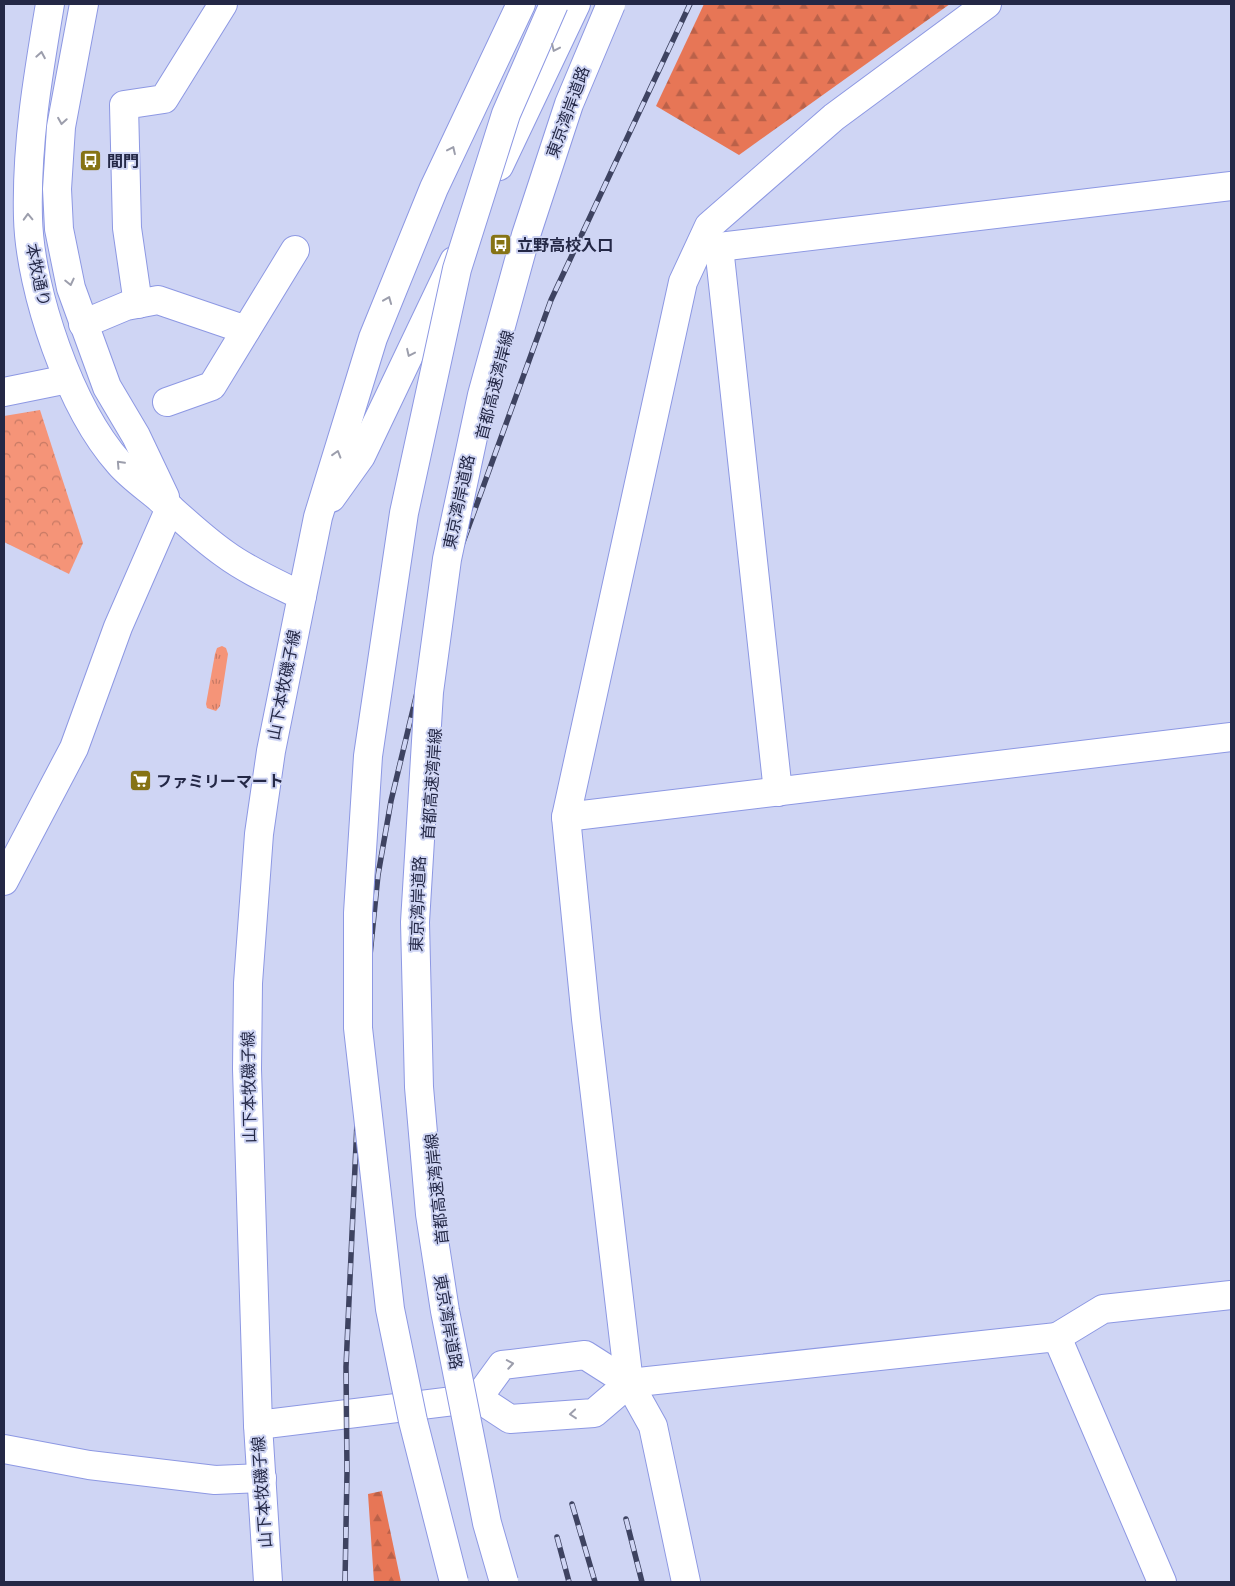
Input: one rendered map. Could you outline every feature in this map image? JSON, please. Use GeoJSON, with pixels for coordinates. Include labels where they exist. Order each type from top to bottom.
{"type":"FeatureCollection","features":[{"type":"Feature","properties":{"kind":"main road","name":"本牧通り"},"geometry":{"type":"LineString","coordinates":[[50,4],[36,82],[30,134],[28,220],[33,263],[56,345],[68,379],[96,431],[119,464],[225,555],[302,596]]}},
{"type":"Feature","properties":{"kind":"main road","name":"本牧通り"},"geometry":{"type":"LineString","coordinates":[[84,4],[61,127],[57,189],[62,245],[71,288],[107,387],[136,436],[170,508]]}},
{"type":"Feature","properties":{"kind":"main road"},"geometry":{"type":"LineString","coordinates":[[138,304],[127,228],[124,105],[164,99],[223,4]]}},
{"type":"Feature","properties":{"kind":"main road"},"geometry":{"type":"LineString","coordinates":[[302,596],[318,517],[372,338],[434,188],[521,4]]}},
{"type":"Feature","properties":{"kind":"main road"},"geometry":{"type":"LineString","coordinates":[[446,1582],[404,1426],[384,1320],[361,1118],[353,1029],[353,916],[362,758],[376,640],[407,446],[452,266],[505,100],[543,4]]}},
{"type":"Feature","properties":{"kind":"main road"},"geometry":{"type":"LineString","coordinates":[[454,1582],[413,1421],[390,1309],[358,1028],[358,913],[367,776],[404,513],[457,269],[506,114],[554,4]]}},
{"type":"Feature","properties":{"kind":"main road"},"geometry":{"type":"LineString","coordinates":[[318,517],[361,456],[576,4]]}},
{"type":"Feature","properties":{"kind":"main road","name":"東京湾岸道路"},"geometry":{"type":"LineString","coordinates":[[504,1582],[487,1523],[444,1311],[430,1214],[419,1087],[415,922],[429,692],[447,559],[482,395],[526,236],[568,104],[611,4]]}},
{"type":"Feature","properties":{"kind":"main road","name":"首都高速湾岸線"},"geometry":{"type":"LineString","coordinates":[[512,1582],[498,1532],[460,1352],[438,1217],[430,1105],[426,976],[426,871],[438,695],[449,611],[473,477],[500,358],[544,202],[579,102],[618,4]]}},
{"type":"Feature","properties":{"kind":"main road"},"geometry":{"type":"LineString","coordinates":[[778,792],[709,248],[710,226],[834,117],[986,4]]}},
{"type":"Feature","properties":{"kind":"main road"},"geometry":{"type":"LineString","coordinates":[[686,1582],[653,1426],[629,1383],[586,1019],[566,817],[683,282],[709,248],[1231,186]]}},
{"type":"Feature","properties":{"kind":"main road"},"geometry":{"type":"LineString","coordinates":[[167,402],[212,386],[295,250]]}},
{"type":"Feature","properties":{"kind":"main road"},"geometry":{"type":"LineString","coordinates":[[83,324],[126,306],[158,300],[246,330]]}},
{"type":"Feature","properties":{"kind":"main road"},"geometry":{"type":"LineString","coordinates":[[4,392],[68,379]]}},
{"type":"Feature","properties":{"kind":"main road"},"geometry":{"type":"LineString","coordinates":[[4,881],[74,748],[118,627],[170,508]]}},
{"type":"Feature","properties":{"kind":"main road","name":"山下本牧磯子線"},"geometry":{"type":"LineString","coordinates":[[268,1582],[258,1425],[247,1069],[248,983],[259,834],[269,760],[302,596]]}},
{"type":"Feature","properties":{"kind":"main road"},"geometry":{"type":"LineString","coordinates":[[566,817],[1231,737]]}},
{"type":"Feature","properties":{"kind":"main road"},"geometry":{"type":"LineString","coordinates":[[258,1425],[478,1398],[510,1420],[594,1412],[629,1383],[1057,1338],[1103,1309],[1231,1295]]}},
{"type":"Feature","properties":{"kind":"main road"},"geometry":{"type":"LineString","coordinates":[[1057,1338],[1162,1582]]}},
{"type":"Feature","properties":{"kind":"main road"},"geometry":{"type":"LineString","coordinates":[[478,1398],[502,1364],[585,1355],[629,1383]]}},
{"type":"Feature","properties":{"kind":"main road"},"geometry":{"type":"LineString","coordinates":[[4,1449],[88,1465],[215,1480],[262,1478]]}},
{"type":"Feature","properties":{"kind":"green space"},"geometry":{"type":"Polygon","coordinates":[[[704,4],[950,4],[739,155],[656,106],[704,4]]]}},
{"type":"Feature","properties":{"kind":"green space"},"geometry":{"type":"Polygon","coordinates":[[[40,410],[83,543],[69,574],[4,542],[4,416],[40,410]]]}},
{"type":"Feature","properties":{"kind":"green space"},"geometry":{"type":"Polygon","coordinates":[[[222,646],[226,648],[228,654],[220,706],[216,711],[207,708],[206,704],[215,654],[217,648],[222,646]]]}},
{"type":"Feature","properties":{"kind":"green space"},"geometry":{"type":"Polygon","coordinates":[[[382,1491],[401,1582],[374,1582],[368,1494],[382,1491]]]}},
{"type":"Feature","properties":{"kind":"railway"},"geometry":{"type":"LineString","coordinates":[[345,1582],[346,1367],[360,1056],[378,875],[391,801],[434,622],[551,300],[690,4]]}},
{"type":"Feature","properties":{"kind":"railway"},"geometry":{"type":"LineString","coordinates":[[572,1504],[595,1582]]}},
{"type":"Feature","properties":{"kind":"railway"},"geometry":{"type":"LineString","coordinates":[[626,1519],[642,1582]]}},
{"type":"Feature","properties":{"kind":"railway"},"geometry":{"type":"LineString","coordinates":[[557,1537],[569,1582]]}},
{"type":"Feature","properties":{"kind":"place","name":"間門"},"geometry":{"type":"Point","coordinates":[91,161]}},
{"type":"Feature","properties":{"kind":"place","name":"立野高校入口"},"geometry":{"type":"Point","coordinates":[501,245]}},
{"type":"Feature","properties":{"kind":"place","name":"ファミリーマート"},"geometry":{"type":"Point","coordinates":[140,781]}}]}
